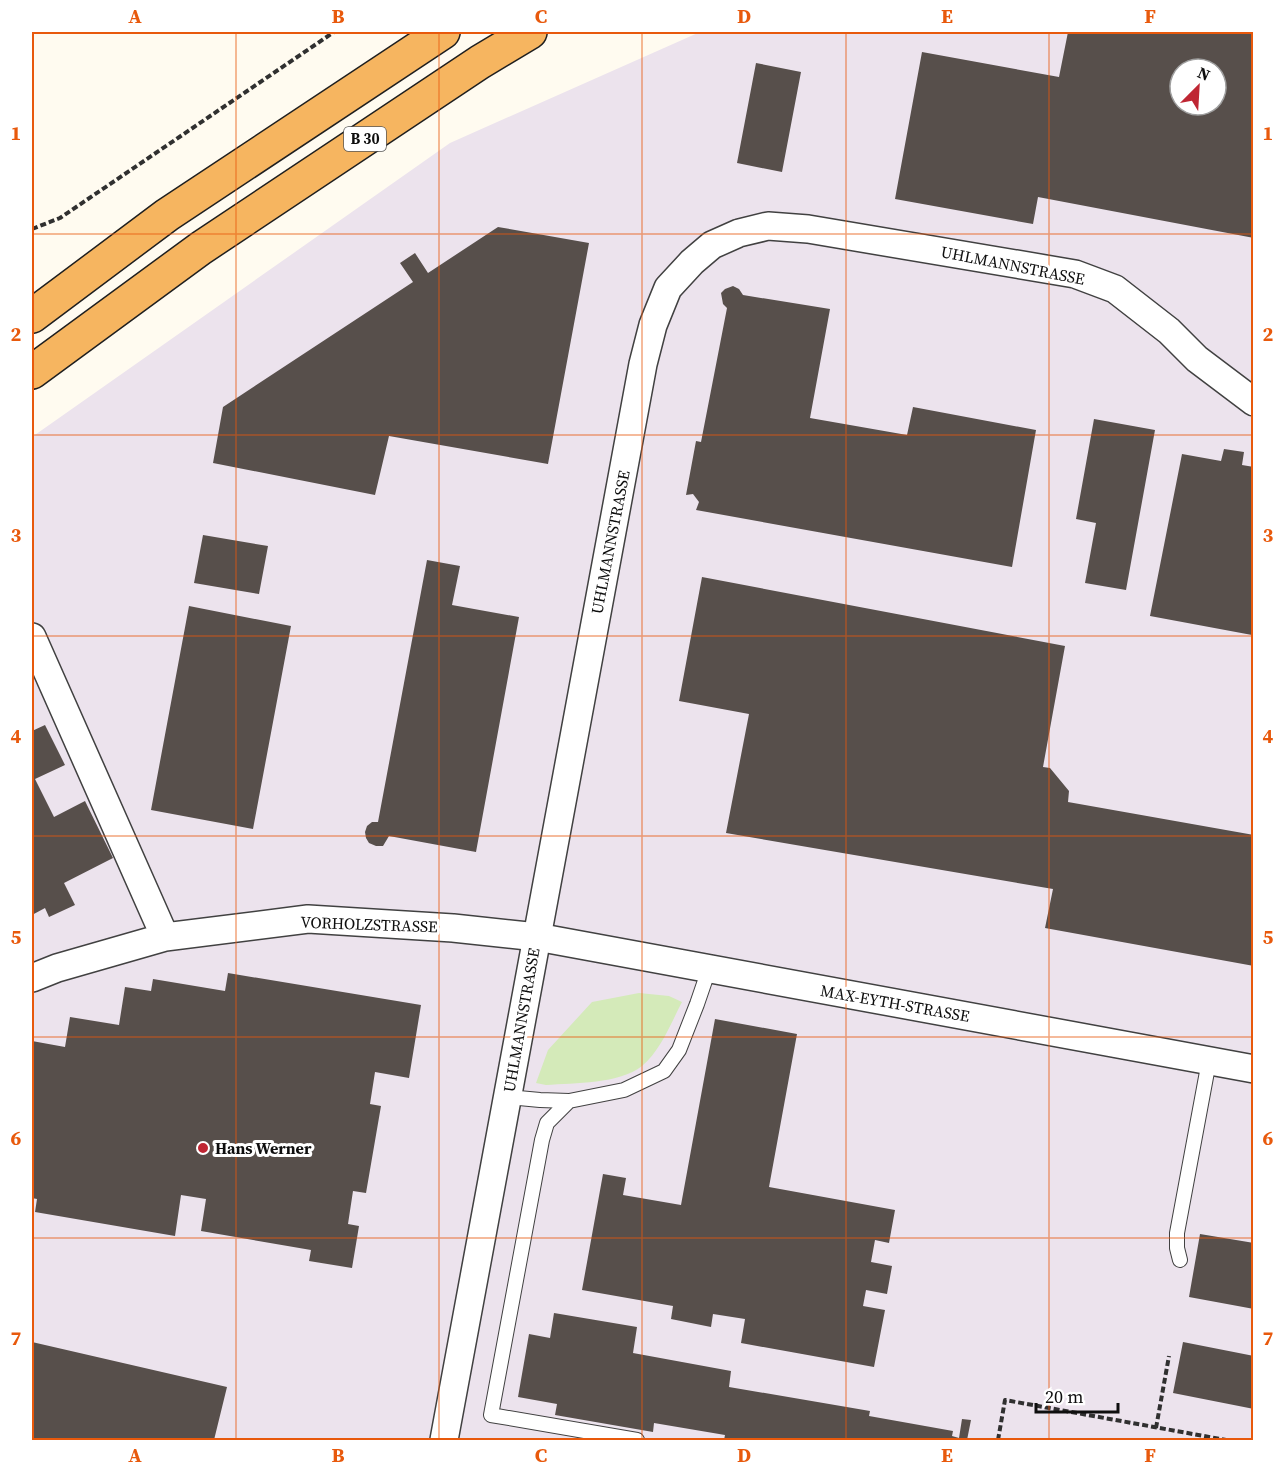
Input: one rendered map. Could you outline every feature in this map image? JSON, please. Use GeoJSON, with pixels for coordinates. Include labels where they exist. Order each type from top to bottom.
{"type":"FeatureCollection","features":[{"type":"Feature","properties":{"kind":"highway"},"geometry":{"type":"LineString","coordinates":[[32,316],[167,215],[443,32]]}},
{"type":"Feature","properties":{"kind":"highway","name":"B 30"},"geometry":{"type":"LineString","coordinates":[[32,372],[201,248],[480,62],[530,32]]}},
{"type":"Feature","properties":{"kind":"street","name":"UHLMANNSTRASSE"},"geometry":{"type":"LineString","coordinates":[[444,1440],[644,364],[653,325],[668,288],[692,262],[712,245],[739,233],[768,226],[808,230],[1075,274],[1115,289],[1169,331],[1197,359],[1254,402]]}},
{"type":"Feature","properties":{"kind":"street"},"geometry":{"type":"LineString","coordinates":[[32,638],[165,937]]}},
{"type":"Feature","properties":{"kind":"street","name":"VORHOLZSTRASSE"},"geometry":{"type":"LineString","coordinates":[[32,978],[57,968],[165,937],[308,919],[453,928],[537,938]]}},
{"type":"Feature","properties":{"kind":"street","name":"MAX-EYTH-STRASSE"},"geometry":{"type":"LineString","coordinates":[[537,938],[1254,1069]]}},
{"type":"Feature","properties":{"kind":"lane"},"geometry":{"type":"LineString","coordinates":[[507,1097],[568,1101],[624,1090],[664,1071],[679,1050],[709,969]]}},
{"type":"Feature","properties":{"kind":"lane"},"geometry":{"type":"LineString","coordinates":[[1180,1260],[1177,1233],[1209,1061]]}},
{"type":"Feature","properties":{"kind":"lane"},"geometry":{"type":"LineString","coordinates":[[568,1101],[547,1123],[542,1140],[491,1415],[637,1440]]}},
{"type":"Feature","properties":{"kind":"path"},"geometry":{"type":"LineString","coordinates":[[32,230],[60,218],[334,32]]}},
{"type":"Feature","properties":{"kind":"path"},"geometry":{"type":"LineString","coordinates":[[1156,1428],[1169,1356]]}},
{"type":"Feature","properties":{"kind":"path"},"geometry":{"type":"LineString","coordinates":[[998,1440],[1005,1400],[1226,1440]]}},
{"type":"Feature","properties":{"kind":"shaded area"},"geometry":{"type":"Polygon","coordinates":[[[700,32],[1253,32],[1253,1440],[32,1440],[32,437],[450,143],[700,32]]]}},
{"type":"Feature","properties":{"kind":"green space"},"geometry":{"type":"Polygon","coordinates":[[[639,993],[669,996],[682,1002],[670,1027],[649,1060],[632,1072],[609,1079],[546,1085],[536,1083],[548,1050],[592,1002],[639,993]]]}},
{"type":"Feature","properties":{"kind":"building"},"geometry":{"type":"Polygon","coordinates":[[[1068,32],[1254,32],[1254,238],[1038,197],[1033,224],[895,199],[922,52],[1059,77],[1068,32]]]}},
{"type":"Feature","properties":{"kind":"building"},"geometry":{"type":"Polygon","coordinates":[[[756,63],[801,72],[782,172],[737,163],[756,63]]]}},
{"type":"Feature","properties":{"kind":"building"},"geometry":{"type":"Polygon","coordinates":[[[498,227],[589,243],[548,464],[389,436],[375,495],[213,463],[223,407],[413,282],[400,263],[415,253],[428,273],[498,227]]]}},
{"type":"Feature","properties":{"kind":"building"},"geometry":{"type":"Polygon","coordinates":[[[733,286],[743,295],[830,309],[810,418],[907,435],[913,407],[1036,430],[1012,567],[696,510],[699,502],[693,494],[686,495],[696,441],[701,442],[727,308],[723,304],[721,293],[733,286]]]}},
{"type":"Feature","properties":{"kind":"building"},"geometry":{"type":"Polygon","coordinates":[[[1094,419],[1155,430],[1126,590],[1085,583],[1096,523],[1076,519],[1094,419]]]}},
{"type":"Feature","properties":{"kind":"building"},"geometry":{"type":"Polygon","coordinates":[[[1224,449],[1244,452],[1242,465],[1254,467],[1254,625],[1252,635],[1150,616],[1182,454],[1221,461],[1224,449]]]}},
{"type":"Feature","properties":{"kind":"building"},"geometry":{"type":"Polygon","coordinates":[[[203,535],[268,546],[259,594],[194,583],[203,535]]]}},
{"type":"Feature","properties":{"kind":"building"},"geometry":{"type":"Polygon","coordinates":[[[427,560],[460,566],[452,605],[519,617],[476,852],[389,836],[383,846],[376,846],[369,843],[366,838],[367,826],[372,822],[378,822],[427,560]]]}},
{"type":"Feature","properties":{"kind":"building"},"geometry":{"type":"Polygon","coordinates":[[[702,577],[1065,646],[1043,767],[1050,768],[1069,791],[1068,802],[1254,835],[1254,966],[1045,928],[1053,889],[726,833],[749,714],[679,701],[702,577]]]}},
{"type":"Feature","properties":{"kind":"building"},"geometry":{"type":"Polygon","coordinates":[[[189,606],[291,626],[253,829],[151,810],[189,606]]]}},
{"type":"Feature","properties":{"kind":"building"},"geometry":{"type":"Polygon","coordinates":[[[45,725],[65,765],[35,779],[54,817],[85,801],[113,858],[64,883],[75,905],[49,917],[45,908],[32,915],[32,731],[45,725]]]}},
{"type":"Feature","properties":{"kind":"building","name":"Hans Werner"},"geometry":{"type":"Polygon","coordinates":[[[228,973],[421,1005],[409,1078],[375,1072],[370,1104],[381,1106],[366,1193],[353,1191],[348,1224],[359,1226],[352,1268],[309,1261],[311,1250],[201,1231],[206,1199],[181,1195],[175,1236],[35,1212],[37,1199],[32,1198],[32,1041],[65,1047],[70,1017],[119,1025],[125,987],[151,991],[153,979],[225,991],[228,973]]]}},
{"type":"Feature","properties":{"kind":"building"},"geometry":{"type":"Polygon","coordinates":[[[715,1019],[797,1034],[769,1187],[895,1210],[889,1243],[875,1240],[871,1262],[892,1266],[887,1294],[866,1290],[863,1306],[885,1310],[874,1367],[741,1343],[745,1319],[713,1314],[711,1327],[671,1319],[673,1306],[582,1290],[603,1174],[626,1178],[623,1195],[681,1205],[715,1019]]]}},
{"type":"Feature","properties":{"kind":"building"},"geometry":{"type":"Polygon","coordinates":[[[1200,1234],[1254,1243],[1254,1309],[1189,1297],[1200,1234]]]}},
{"type":"Feature","properties":{"kind":"building"},"geometry":{"type":"Polygon","coordinates":[[[554,1313],[637,1327],[633,1353],[731,1371],[729,1387],[870,1411],[869,1416],[953,1431],[952,1436],[959,1438],[962,1419],[971,1420],[967,1440],[724,1440],[725,1435],[654,1423],[653,1432],[555,1415],[557,1404],[518,1397],[529,1334],[550,1338],[554,1313]]]}},
{"type":"Feature","properties":{"kind":"building"},"geometry":{"type":"Polygon","coordinates":[[[32,1342],[227,1387],[214,1440],[32,1440],[32,1342]]]}},
{"type":"Feature","properties":{"kind":"building"},"geometry":{"type":"Polygon","coordinates":[[[1183,1342],[1254,1356],[1254,1409],[1173,1393],[1183,1342]]]}},
{"type":"Feature","properties":{"kind":"place","name":"Hans Werner"},"geometry":{"type":"Point","coordinates":[203,1148]}}]}
